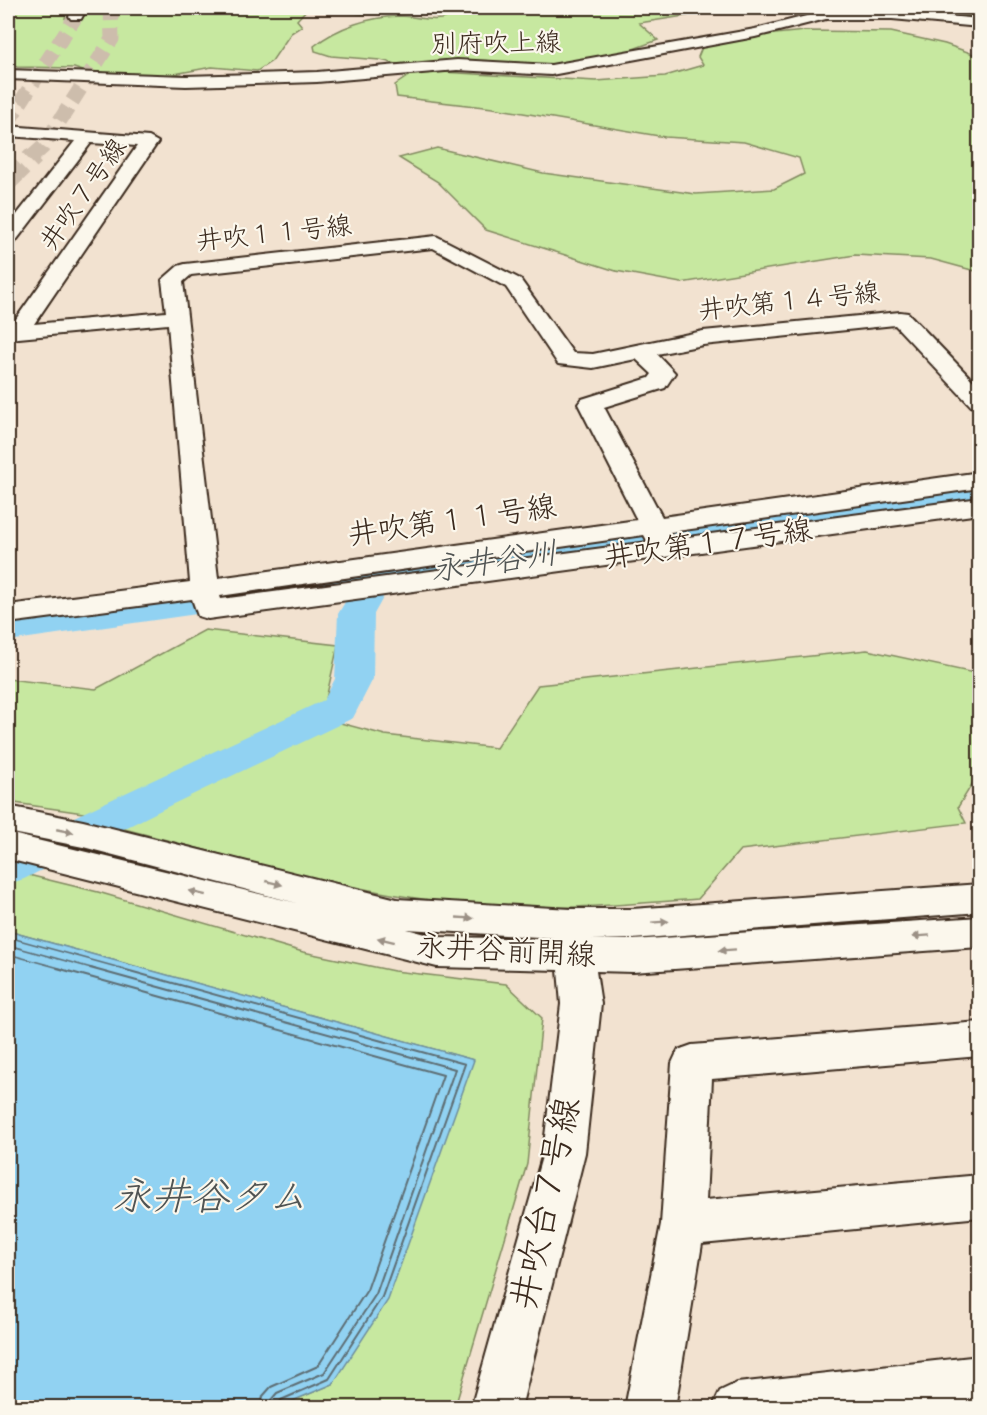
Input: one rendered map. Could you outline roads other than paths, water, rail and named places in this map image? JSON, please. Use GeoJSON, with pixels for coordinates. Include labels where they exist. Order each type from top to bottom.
{"type":"FeatureCollection","features":[{"type":"Feature","properties":{"kind":"street","name":"別府吹上線"},"geometry":{"type":"LineString","coordinates":[[8,75],[186,81],[317,77],[458,65],[551,70],[755,33],[826,15],[892,15],[980,23]]}},
{"type":"Feature","properties":{"kind":"street","name":"井吹７号線"},"geometry":{"type":"LineString","coordinates":[[8,131],[149,142],[13,333]]}},
{"type":"Feature","properties":{"kind":"street"},"geometry":{"type":"LineString","coordinates":[[8,237],[86,138]]}},
{"type":"Feature","properties":{"kind":"street","name":"井吹１１号線"},"geometry":{"type":"LineString","coordinates":[[178,317],[172,280],[185,270],[436,242],[513,284],[566,359],[593,361],[641,351]]}},
{"type":"Feature","properties":{"kind":"street"},"geometry":{"type":"LineString","coordinates":[[8,614],[206,597],[178,317],[13,333]]}},
{"type":"Feature","properties":{"kind":"street","name":"井吹第１４号線"},"geometry":{"type":"LineString","coordinates":[[641,351],[703,338],[900,318],[980,402]]}},
{"type":"Feature","properties":{"kind":"street"},"geometry":{"type":"LineString","coordinates":[[641,351],[664,373],[657,383],[590,404],[665,549]]}},
{"type":"Feature","properties":{"kind":"street","name":"井吹第１１号線"},"geometry":{"type":"LineString","coordinates":[[206,597],[652,524],[980,480]]}},
{"type":"Feature","properties":{"kind":"street","name":"井吹第１７号線"},"geometry":{"type":"LineString","coordinates":[[206,597],[208,610],[980,506]]}},
{"type":"Feature","properties":{"kind":"street","name":"永井谷前開線"},"geometry":{"type":"LineString","coordinates":[[8,819],[83,834],[397,914],[573,940],[633,956],[980,932]]}},
{"type":"Feature","properties":{"kind":"street","name":"永井谷前開線"},"geometry":{"type":"LineString","coordinates":[[8,846],[437,952],[573,940],[632,924],[980,898]]}},
{"type":"Feature","properties":{"kind":"street","name":"井吹台７号線"},"geometry":{"type":"LineString","coordinates":[[496,1407],[564,1153],[581,1004],[573,940]]}},
{"type":"Feature","properties":{"kind":"street"},"geometry":{"type":"LineString","coordinates":[[650,1407],[683,1224],[692,1063],[980,1039]]}},
{"type":"Feature","properties":{"kind":"street"},"geometry":{"type":"LineString","coordinates":[[683,1224],[980,1196]]}},
{"type":"Feature","properties":{"kind":"street"},"geometry":{"type":"LineString","coordinates":[[737,1407],[980,1380]]}},
{"type":"Feature","properties":{"kind":"water","name":"永井谷タム"},"geometry":{"type":"Polygon","coordinates":[[[8,931],[474,1060],[388,1300],[333,1384],[278,1407],[8,1407],[8,931]]]}},
{"type":"Feature","properties":{"kind":"waterway","name":"永井谷川"},"geometry":{"type":"LineString","coordinates":[[8,629],[980,493]]}},
{"type":"Feature","properties":{"kind":"waterway"},"geometry":{"type":"LineString","coordinates":[[8,867],[156,794],[339,709],[354,679],[356,614],[376,578]]}},
{"type":"Feature","properties":{"kind":"tunnel"},"geometry":{"type":"LineString","coordinates":[[32,157],[43,147],[112,39],[111,8]]}},
{"type":"Feature","properties":{"kind":"tunnel"},"geometry":{"type":"LineString","coordinates":[[8,122],[76,16]]}},
{"type":"Feature","properties":{"kind":"tunnel"},"geometry":{"type":"LineString","coordinates":[[8,181],[34,156]]}}]}
